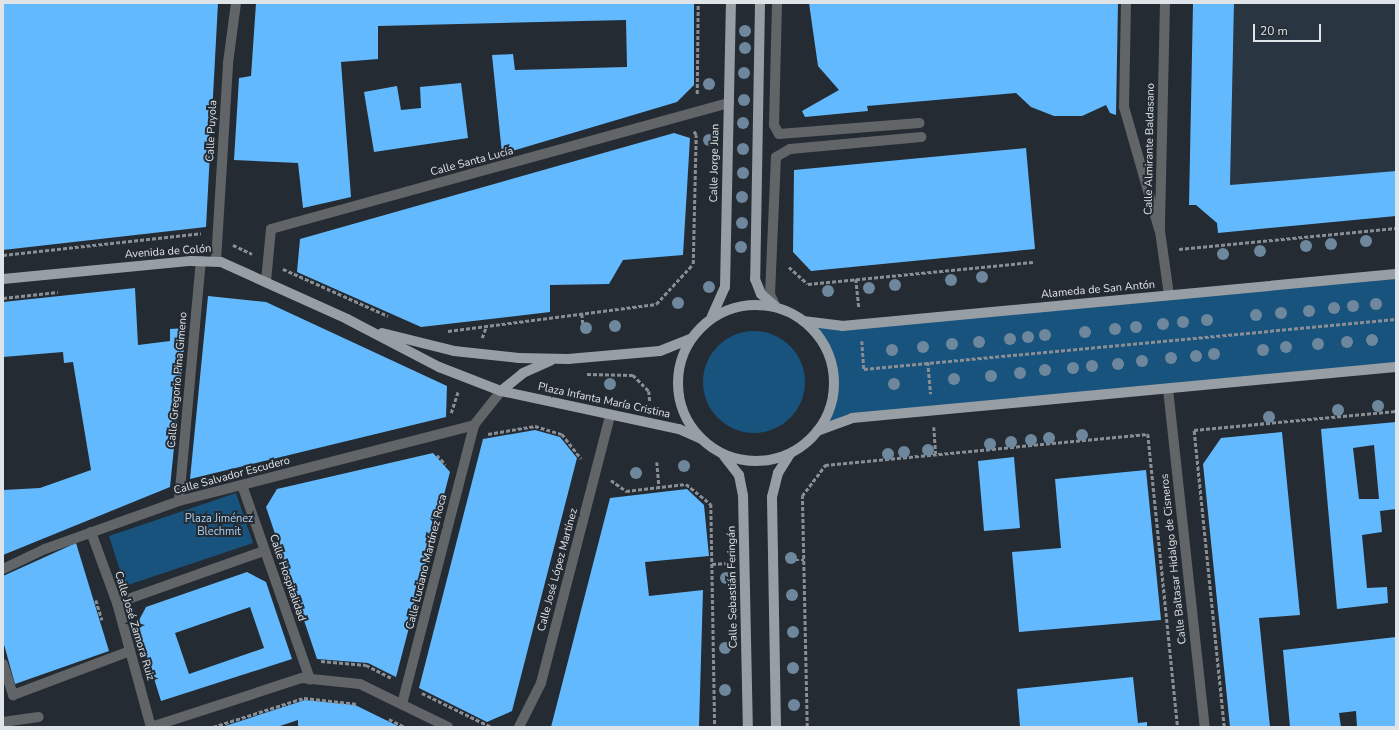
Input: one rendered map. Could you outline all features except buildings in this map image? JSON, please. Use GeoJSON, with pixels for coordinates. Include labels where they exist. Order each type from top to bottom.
{"type":"FeatureCollection","features":[{"type":"Feature","properties":{"kind":"main road","name":"Calle Jorge Juan"},"geometry":{"type":"LineString","coordinates":[[710,320],[725,287],[731,3]]}},
{"type":"Feature","properties":{"kind":"main road"},"geometry":{"type":"LineString","coordinates":[[760,3],[754,279],[760,294],[778,308]]}},
{"type":"Feature","properties":{"kind":"main road","name":"Avenida de Colón"},"geometry":{"type":"LineString","coordinates":[[3,279],[201,261],[216,261],[266,281],[347,319]]}},
{"type":"Feature","properties":{"kind":"main road","name":"Alameda de San Antón"},"geometry":{"type":"LineString","coordinates":[[803,321],[842,326],[1396,274]]}},
{"type":"Feature","properties":{"kind":"main road","name":"Plaza Infanta María Cristina"},"geometry":{"type":"LineString","coordinates":[[745,306],[778,308],[803,321],[823,343],[833,375],[831,405],[817,432],[791,452],[754,461],[721,453],[701,439],[679,430],[501,391],[439,367],[347,319],[410,341],[454,351],[496,357],[568,359],[668,350],[692,338],[710,320],[745,306]]}},
{"type":"Feature","properties":{"kind":"main road","name":"Plaza Infanta María Cristina"},"geometry":{"type":"LineString","coordinates":[[692,338],[680,366],[678,392],[684,414],[701,439]]}},
{"type":"Feature","properties":{"kind":"main road"},"geometry":{"type":"LineString","coordinates":[[501,391],[536,366],[568,359]]}},
{"type":"Feature","properties":{"kind":"main road"},"geometry":{"type":"LineString","coordinates":[[817,432],[852,418],[1396,367]]}},
{"type":"Feature","properties":{"kind":"main road"},"geometry":{"type":"LineString","coordinates":[[776,727],[772,497],[778,473],[791,452]]}},
{"type":"Feature","properties":{"kind":"main road","name":"Calle Sebastián Feringán"},"geometry":{"type":"LineString","coordinates":[[721,453],[735,468],[743,488],[748,727]]}},
{"type":"Feature","properties":{"kind":"street","name":"Calle Puyola"},"geometry":{"type":"LineString","coordinates":[[216,261],[228,63],[236,3]]}},
{"type":"Feature","properties":{"kind":"street"},"geometry":{"type":"LineString","coordinates":[[777,3],[774,125],[779,134],[920,123]]}},
{"type":"Feature","properties":{"kind":"street"},"geometry":{"type":"LineString","coordinates":[[1126,3],[1124,107],[1160,231]]}},
{"type":"Feature","properties":{"kind":"street","name":"Calle Almirante Baldasano"},"geometry":{"type":"LineString","coordinates":[[1165,3],[1160,231],[1168,295]]}},
{"type":"Feature","properties":{"kind":"street","name":"Calle Santa Lucía"},"geometry":{"type":"LineString","coordinates":[[266,281],[271,229],[729,103]]}},
{"type":"Feature","properties":{"kind":"street"},"geometry":{"type":"LineString","coordinates":[[778,308],[770,294],[776,157],[790,149],[921,137]]}},
{"type":"Feature","properties":{"kind":"street","name":"Calle Gregorio Pina Gimeno"},"geometry":{"type":"LineString","coordinates":[[179,501],[201,261]]}},
{"type":"Feature","properties":{"kind":"street","name":"Calle Baltasar Hidalgo de Cisneros"},"geometry":{"type":"LineString","coordinates":[[1168,389],[1204,727]]}},
{"type":"Feature","properties":{"kind":"street"},"geometry":{"type":"LineString","coordinates":[[474,425],[501,391]]}},
{"type":"Feature","properties":{"kind":"street","name":"Calle José López Martínez"},"geometry":{"type":"LineString","coordinates":[[519,727],[541,683],[610,416]]}},
{"type":"Feature","properties":{"kind":"street","name":"Calle Salvador Escudero"},"geometry":{"type":"LineString","coordinates":[[3,569],[91,532],[179,501],[474,425]]}},
{"type":"Feature","properties":{"kind":"street","name":"Calle Luciano Martínez Roca"},"geometry":{"type":"LineString","coordinates":[[402,704],[474,425]]}},
{"type":"Feature","properties":{"kind":"street","name":"Calle Hospitalidad"},"geometry":{"type":"LineString","coordinates":[[242,485],[310,679]]}},
{"type":"Feature","properties":{"kind":"street","name":"Calle José Zamora Ruiz"},"geometry":{"type":"LineString","coordinates":[[91,532],[117,603],[151,727]]}},
{"type":"Feature","properties":{"kind":"street"},"geometry":{"type":"LineString","coordinates":[[117,603],[264,551]]}},
{"type":"Feature","properties":{"kind":"street"},"geometry":{"type":"LineString","coordinates":[[3,664],[13,695],[130,651]]}},
{"type":"Feature","properties":{"kind":"street"},"geometry":{"type":"LineString","coordinates":[[151,727],[302,678],[360,684],[448,727]]}},
{"type":"Feature","properties":{"kind":"street"},"geometry":{"type":"LineString","coordinates":[[3,722],[39,717]]}},
{"type":"Feature","properties":{"kind":"path"},"geometry":{"type":"LineString","coordinates":[[442,332],[656,304],[693,264],[696,135],[688,114],[696,98],[698,3]]}},
{"type":"Feature","properties":{"kind":"path"},"geometry":{"type":"LineString","coordinates":[[1176,243],[1177,249],[1396,228]]}},
{"type":"Feature","properties":{"kind":"path"},"geometry":{"type":"LineString","coordinates":[[786,265],[808,284],[1033,262]]}},
{"type":"Feature","properties":{"kind":"path"},"geometry":{"type":"LineString","coordinates":[[856,279],[858,297]]}},
{"type":"Feature","properties":{"kind":"path"},"geometry":{"type":"LineString","coordinates":[[582,314],[584,333]]}},
{"type":"Feature","properties":{"kind":"path"},"geometry":{"type":"LineString","coordinates":[[862,343],[864,369],[1396,319]]}},
{"type":"Feature","properties":{"kind":"path"},"geometry":{"type":"LineString","coordinates":[[481,342],[486,327]]}},
{"type":"Feature","properties":{"kind":"path"},"geometry":{"type":"LineString","coordinates":[[587,377],[633,375],[649,391],[650,403]]}},
{"type":"Feature","properties":{"kind":"path"},"geometry":{"type":"LineString","coordinates":[[449,418],[459,388]]}},
{"type":"Feature","properties":{"kind":"path"},"geometry":{"type":"LineString","coordinates":[[1224,727],[1194,430],[1396,411]]}},
{"type":"Feature","properties":{"kind":"path"},"geometry":{"type":"LineString","coordinates":[[482,436],[535,426],[562,434],[582,457],[579,466]]}},
{"type":"Feature","properties":{"kind":"path"},"geometry":{"type":"LineString","coordinates":[[807,727],[802,496],[825,465],[1148,434],[1178,727]]}},
{"type":"Feature","properties":{"kind":"path"},"geometry":{"type":"LineString","coordinates":[[657,462],[659,487]]}},
{"type":"Feature","properties":{"kind":"path"},"geometry":{"type":"LineString","coordinates":[[608,479],[626,491],[686,484],[711,504],[715,727]]}},
{"type":"Feature","properties":{"kind":"path"},"geometry":{"type":"LineString","coordinates":[[213,727],[304,698],[363,706]]}},
{"type":"Feature","properties":{"kind":"path"},"geometry":{"type":"LineString","coordinates":[[384,716],[405,727]]}},
{"type":"Feature","properties":{"kind":"shaded area"},"geometry":{"type":"Polygon","coordinates":[[[1234,3],[1395,3],[1396,171],[1230,185],[1234,3]]]}},
{"type":"Feature","properties":{"kind":"green space"},"geometry":{"type":"Polygon","coordinates":[[[1396,274],[1396,367],[852,418],[819,429],[831,405],[833,375],[823,343],[809,326],[1396,274]]]}},
{"type":"Feature","properties":{"kind":"green space"},"geometry":{"type":"Polygon","coordinates":[[[754,331],[774,335],[782,339],[790,346],[797,354],[801,362],[805,382],[801,402],[797,410],[790,418],[782,425],[774,429],[754,433],[734,429],[726,425],[718,418],[711,410],[707,402],[703,382],[707,362],[711,354],[718,346],[726,339],[734,335],[754,331]]]}},
{"type":"Feature","properties":{"kind":"green space","name":"Plaza Jiménez Blechmit"},"geometry":{"type":"Polygon","coordinates":[[[236,493],[253,543],[125,586],[109,536],[236,493]]]}}]}
